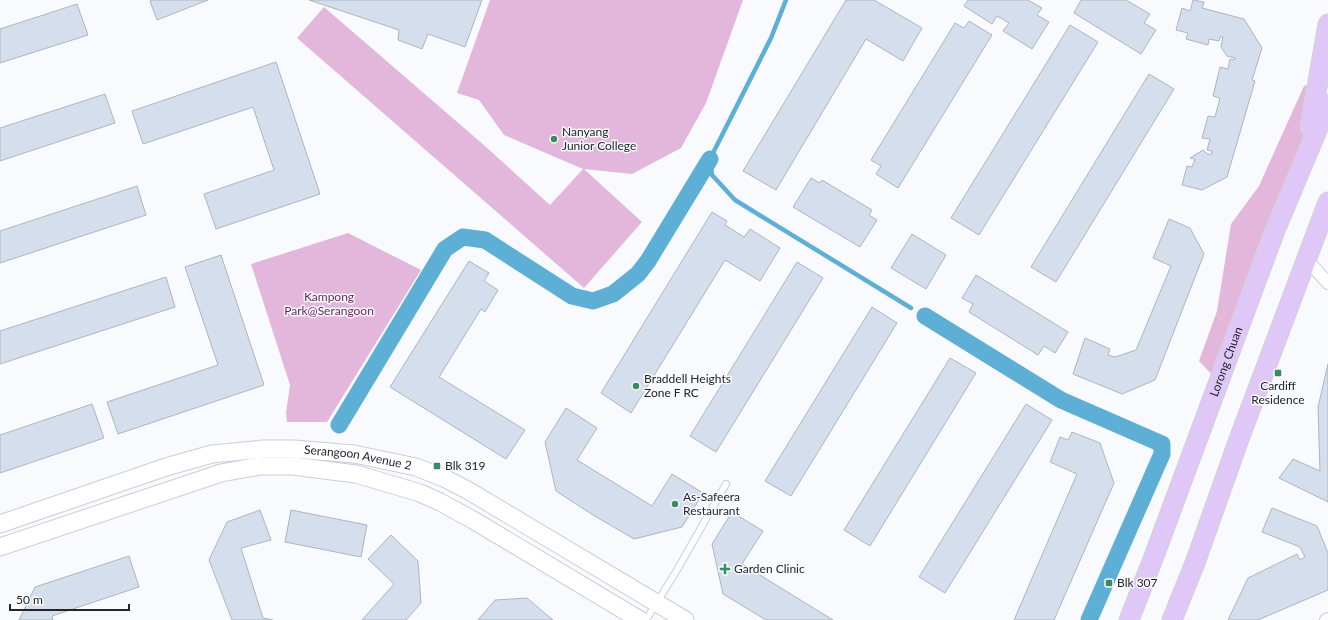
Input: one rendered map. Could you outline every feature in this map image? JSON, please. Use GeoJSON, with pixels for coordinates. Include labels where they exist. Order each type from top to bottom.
{"type":"FeatureCollection","features":[{"type":"Feature","properties":{"kind":"main road"},"geometry":{"type":"LineString","coordinates":[[1305,160],[1328,24]]}},
{"type":"Feature","properties":{"kind":"main road","name":"Lorong Chuan"},"geometry":{"type":"LineString","coordinates":[[1129,620],[1154,559],[1274,233],[1328,104]]}},
{"type":"Feature","properties":{"kind":"main road"},"geometry":{"type":"LineString","coordinates":[[1172,620],[1195,563],[1328,202]]}},
{"type":"Feature","properties":{"kind":"main road","name":"Serangoon Avenue 2"},"geometry":{"type":"LineString","coordinates":[[0,524],[166,467],[212,454],[263,449],[286,449],[354,454],[416,467],[444,478],[469,491],[685,620]]}},
{"type":"Feature","properties":{"kind":"main road","name":"Serangoon Avenue 2"},"geometry":{"type":"LineString","coordinates":[[0,547],[221,473],[260,466],[293,466],[356,474],[420,493],[473,520],[640,620]]}},
{"type":"Feature","properties":{"kind":"street"},"geometry":{"type":"LineString","coordinates":[[1306,259],[1328,283]]}},
{"type":"Feature","properties":{"kind":"lane"},"geometry":{"type":"LineString","coordinates":[[646,620],[677,570],[726,484]]}},
{"type":"Feature","properties":{"kind":"green space","name":"Nanyang Junior College"},"geometry":{"type":"Polygon","coordinates":[[[490,0],[743,0],[706,103],[681,148],[632,174],[584,169],[642,222],[584,288],[297,38],[324,7],[485,146],[550,205],[583,169],[504,135],[479,100],[457,93],[490,0]]]}},
{"type":"Feature","properties":{"kind":"green space"},"geometry":{"type":"Polygon","coordinates":[[[1325,80],[1216,379],[1199,361],[1217,311],[1231,224],[1259,186],[1304,86],[1325,80]]]}},
{"type":"Feature","properties":{"kind":"green space","name":"Kampong Park@Serangoon"},"geometry":{"type":"Polygon","coordinates":[[[348,233],[421,270],[327,422],[287,422],[286,413],[290,385],[251,264],[348,233]]]}},
{"type":"Feature","properties":{"kind":"building"},"geometry":{"type":"Polygon","coordinates":[[[208,0],[157,20],[150,1],[208,0]]]}},
{"type":"Feature","properties":{"kind":"building"},"geometry":{"type":"Polygon","coordinates":[[[309,0],[482,0],[465,47],[428,34],[422,49],[398,40],[399,30],[309,0]]]}},
{"type":"Feature","properties":{"kind":"building"},"geometry":{"type":"Polygon","coordinates":[[[846,0],[874,0],[922,28],[903,61],[866,39],[776,190],[743,171],[846,0]]]}},
{"type":"Feature","properties":{"kind":"building"},"geometry":{"type":"Polygon","coordinates":[[[968,0],[1028,0],[1042,8],[1037,15],[1049,22],[1032,49],[1003,31],[1009,23],[997,16],[992,24],[964,6],[968,0]]]}},
{"type":"Feature","properties":{"kind":"building"},"geometry":{"type":"Polygon","coordinates":[[[1081,0],[1126,0],[1150,14],[1144,23],[1156,30],[1141,54],[1074,13],[1081,0]]]}},
{"type":"Feature","properties":{"kind":"building"},"geometry":{"type":"Polygon","coordinates":[[[1193,0],[1204,2],[1202,8],[1244,19],[1262,48],[1252,80],[1255,81],[1227,177],[1202,190],[1182,185],[1187,166],[1192,167],[1195,159],[1190,158],[1203,150],[1211,155],[1212,151],[1207,150],[1210,139],[1202,138],[1208,116],[1215,117],[1220,98],[1213,96],[1220,67],[1228,69],[1230,59],[1234,60],[1235,58],[1227,56],[1221,47],[1223,37],[1220,37],[1219,41],[1209,39],[1208,45],[1186,39],[1188,33],[1176,30],[1182,8],[1190,11],[1193,0]]]}},
{"type":"Feature","properties":{"kind":"building"},"geometry":{"type":"Polygon","coordinates":[[[77,4],[88,35],[0,63],[0,29],[77,4]]]}},
{"type":"Feature","properties":{"kind":"building"},"geometry":{"type":"Polygon","coordinates":[[[969,21],[992,35],[898,188],[876,174],[881,166],[871,160],[955,23],[964,28],[969,21]]]}},
{"type":"Feature","properties":{"kind":"building"},"geometry":{"type":"Polygon","coordinates":[[[1070,25],[1098,42],[979,235],[951,218],[1070,25]]]}},
{"type":"Feature","properties":{"kind":"building"},"geometry":{"type":"Polygon","coordinates":[[[276,62],[320,194],[216,229],[204,194],[274,170],[253,107],[143,144],[132,111],[276,62]]]}},
{"type":"Feature","properties":{"kind":"building"},"geometry":{"type":"Polygon","coordinates":[[[1149,74],[1174,89],[1056,282],[1031,267],[1149,74]]]}},
{"type":"Feature","properties":{"kind":"building"},"geometry":{"type":"Polygon","coordinates":[[[105,94],[115,123],[0,161],[0,128],[105,94]]]}},
{"type":"Feature","properties":{"kind":"building"},"geometry":{"type":"Polygon","coordinates":[[[811,178],[820,183],[822,180],[872,210],[869,215],[877,220],[860,247],[793,207],[811,178]]]}},
{"type":"Feature","properties":{"kind":"building"},"geometry":{"type":"Polygon","coordinates":[[[137,186],[146,215],[0,263],[0,231],[137,186]]]}},
{"type":"Feature","properties":{"kind":"building"},"geometry":{"type":"Polygon","coordinates":[[[712,212],[727,221],[725,225],[744,237],[750,229],[780,248],[760,281],[725,260],[631,413],[601,393],[712,212]]]}},
{"type":"Feature","properties":{"kind":"building"},"geometry":{"type":"Polygon","coordinates":[[[1169,219],[1190,228],[1204,254],[1155,380],[1122,394],[1073,374],[1085,338],[1110,349],[1108,355],[1115,357],[1136,350],[1171,266],[1153,258],[1169,219]]]}},
{"type":"Feature","properties":{"kind":"building"},"geometry":{"type":"Polygon","coordinates":[[[912,234],[946,255],[926,289],[891,268],[912,234]]]}},
{"type":"Feature","properties":{"kind":"building"},"geometry":{"type":"Polygon","coordinates":[[[221,255],[264,385],[118,434],[107,402],[218,365],[185,267],[221,255]]]}},
{"type":"Feature","properties":{"kind":"building"},"geometry":{"type":"Polygon","coordinates":[[[469,261],[489,273],[484,281],[498,290],[485,312],[481,309],[439,377],[525,430],[506,459],[390,387],[469,261]]]}},
{"type":"Feature","properties":{"kind":"building"},"geometry":{"type":"Polygon","coordinates":[[[797,262],[823,278],[716,452],[690,436],[797,262]]]}},
{"type":"Feature","properties":{"kind":"building"},"geometry":{"type":"Polygon","coordinates":[[[976,275],[1068,332],[1055,353],[1044,346],[1038,355],[969,312],[973,304],[962,298],[976,275]]]}},
{"type":"Feature","properties":{"kind":"building"},"geometry":{"type":"Polygon","coordinates":[[[166,277],[175,307],[0,364],[0,331],[166,277]]]}},
{"type":"Feature","properties":{"kind":"building"},"geometry":{"type":"Polygon","coordinates":[[[872,307],[897,323],[791,496],[765,481],[872,307]]]}},
{"type":"Feature","properties":{"kind":"building"},"geometry":{"type":"Polygon","coordinates":[[[950,358],[976,373],[870,546],[844,530],[950,358]]]}},
{"type":"Feature","properties":{"kind":"building"},"geometry":{"type":"Polygon","coordinates":[[[1328,364],[1328,502],[1279,478],[1293,459],[1320,471],[1318,407],[1328,364]]]}},
{"type":"Feature","properties":{"kind":"building"},"geometry":{"type":"Polygon","coordinates":[[[92,404],[104,438],[0,473],[0,435],[92,404]]]}},
{"type":"Feature","properties":{"kind":"building"},"geometry":{"type":"Polygon","coordinates":[[[1026,404],[1052,420],[945,593],[919,577],[1026,404]]]}},
{"type":"Feature","properties":{"kind":"building"},"geometry":{"type":"Polygon","coordinates":[[[566,408],[597,428],[577,460],[652,506],[672,474],[703,493],[682,527],[634,539],[556,491],[545,442],[566,408]]]}},
{"type":"Feature","properties":{"kind":"building"},"geometry":{"type":"Polygon","coordinates":[[[1072,432],[1100,443],[1114,483],[1054,620],[1014,620],[1077,474],[1050,462],[1060,437],[1068,440],[1072,432]]]}},
{"type":"Feature","properties":{"kind":"building"},"geometry":{"type":"Polygon","coordinates":[[[1272,508],[1317,526],[1328,553],[1328,590],[1258,620],[1228,620],[1248,578],[1297,554],[1300,560],[1305,557],[1300,547],[1262,532],[1272,508]]]}},
{"type":"Feature","properties":{"kind":"building"},"geometry":{"type":"Polygon","coordinates":[[[260,510],[271,540],[241,548],[263,618],[273,620],[232,620],[209,560],[227,522],[260,510]]]}},
{"type":"Feature","properties":{"kind":"building"},"geometry":{"type":"Polygon","coordinates":[[[291,510],[367,525],[361,557],[285,542],[291,510]]]}},
{"type":"Feature","properties":{"kind":"building"},"geometry":{"type":"Polygon","coordinates":[[[732,512],[763,531],[742,564],[833,620],[766,620],[723,594],[712,544],[732,512]]]}},
{"type":"Feature","properties":{"kind":"building"},"geometry":{"type":"Polygon","coordinates":[[[391,535],[418,561],[421,603],[406,620],[362,620],[394,584],[368,559],[391,535]]]}},
{"type":"Feature","properties":{"kind":"building"},"geometry":{"type":"Polygon","coordinates":[[[129,556],[139,587],[52,616],[53,620],[19,620],[35,587],[129,556]]]}},
{"type":"Feature","properties":{"kind":"building"},"geometry":{"type":"Polygon","coordinates":[[[527,598],[553,620],[478,620],[495,600],[527,598]]]}},
{"type":"Feature","properties":{"kind":"waterway"},"geometry":{"type":"LineString","coordinates":[[786,0],[771,38],[710,159],[712,175],[735,200],[911,308]]}},
{"type":"Feature","properties":{"kind":"waterway"},"geometry":{"type":"LineString","coordinates":[[339,425],[445,249],[463,237],[485,240],[572,296],[593,301],[613,294],[638,274],[648,261],[710,159]]}},
{"type":"Feature","properties":{"kind":"waterway"},"geometry":{"type":"LineString","coordinates":[[925,316],[1061,400],[1162,444],[1162,454],[1089,620]]}},
{"type":"Feature","properties":{"kind":"place","name":"Nanyang Junior College"},"geometry":{"type":"Point","coordinates":[554,139]}},
{"type":"Feature","properties":{"kind":"place","name":"Cardiff Residence"},"geometry":{"type":"Point","coordinates":[1278,373]}},
{"type":"Feature","properties":{"kind":"place","name":"Braddell Heights Zone F RC"},"geometry":{"type":"Point","coordinates":[636,386]}},
{"type":"Feature","properties":{"kind":"place","name":"Blk 319"},"geometry":{"type":"Point","coordinates":[437,466]}},
{"type":"Feature","properties":{"kind":"place","name":"As-Safeera Restaurant"},"geometry":{"type":"Point","coordinates":[675,504]}},
{"type":"Feature","properties":{"kind":"place","name":"Garden Clinic"},"geometry":{"type":"Point","coordinates":[725,569]}},
{"type":"Feature","properties":{"kind":"place","name":"Blk 307"},"geometry":{"type":"Point","coordinates":[1109,583]}}]}
